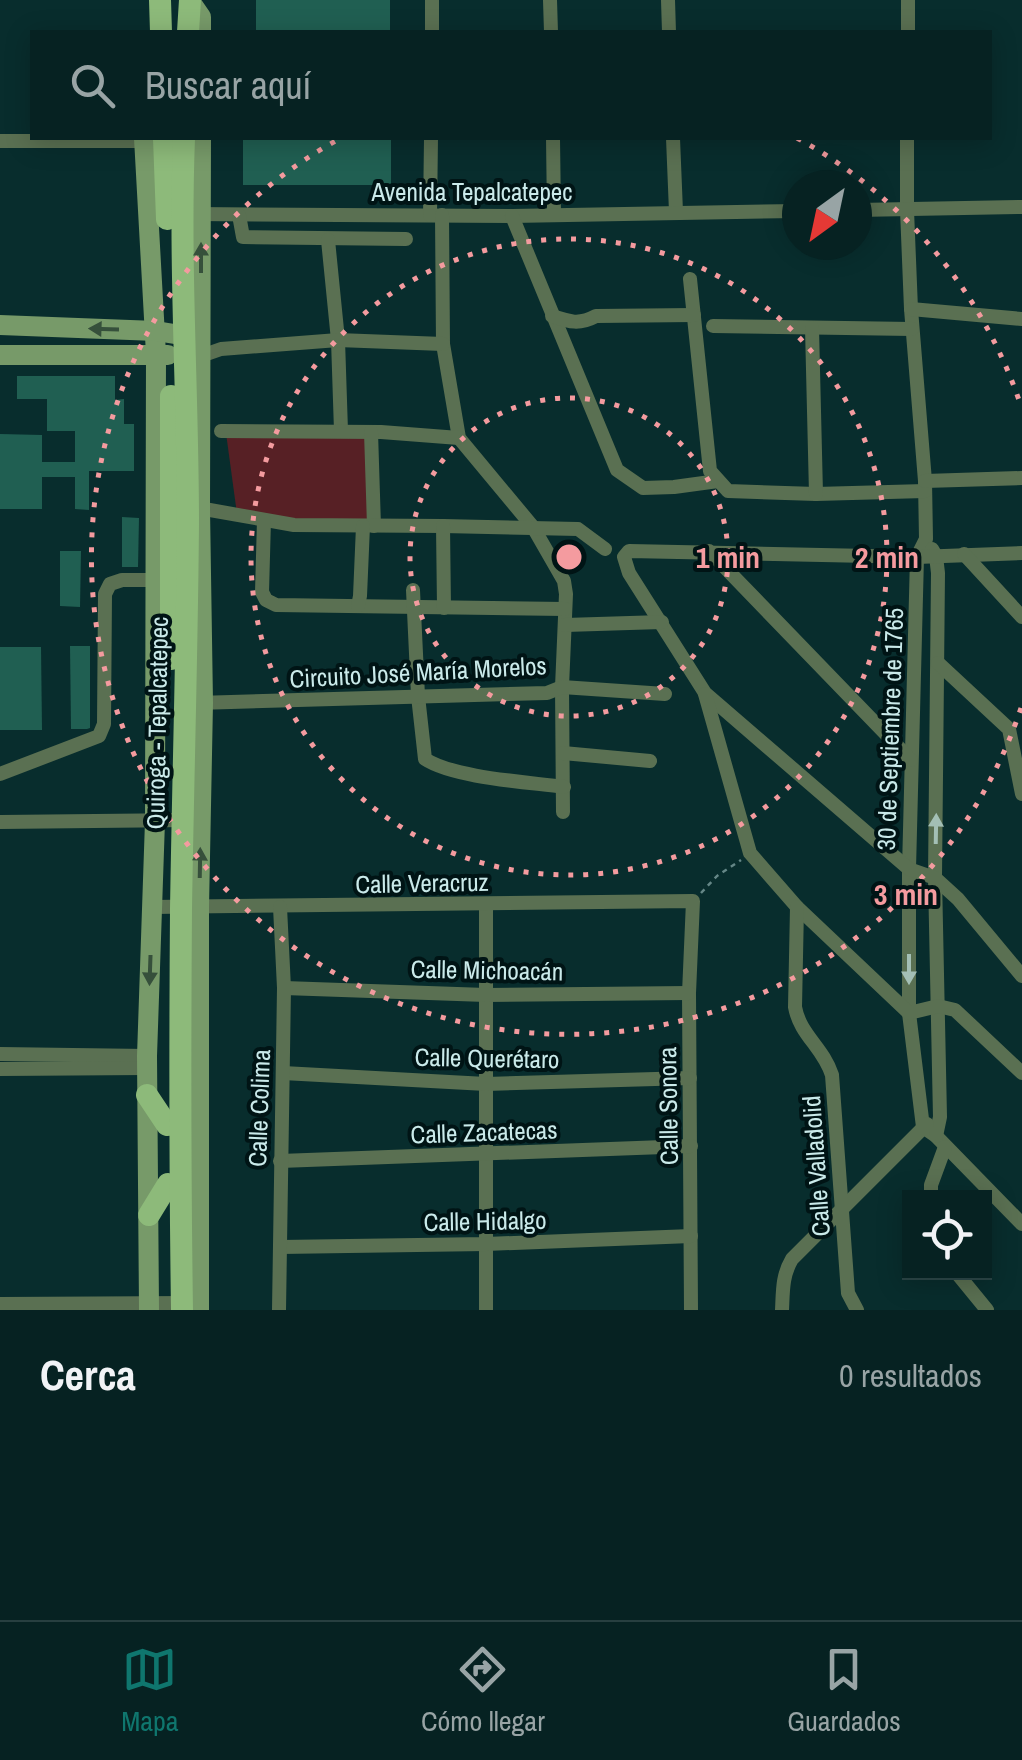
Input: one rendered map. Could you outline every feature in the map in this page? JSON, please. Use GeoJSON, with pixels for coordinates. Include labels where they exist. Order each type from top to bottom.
{"type":"FeatureCollection","features":[{"type":"Feature","properties":{"kind":"main road"},"geometry":{"type":"LineString","coordinates":[[188,30],[190,0]]}},
{"type":"Feature","properties":{"kind":"main road"},"geometry":{"type":"LineString","coordinates":[[160,4],[162,30]]}},
{"type":"Feature","properties":{"kind":"main road","name":"Quiroga - Tepalcatepec"},"geometry":{"type":"LineString","coordinates":[[151,140],[174,214]]}},
{"type":"Feature","properties":{"kind":"main road","name":"Quiroga - Tepalcatepec"},"geometry":{"type":"LineString","coordinates":[[178,820],[195,703],[179,580],[194,508],[174,214],[184,140]]}},
{"type":"Feature","properties":{"kind":"main road","name":"Quiroga - Tepalcatepec"},"geometry":{"type":"LineString","coordinates":[[174,1307],[183,345]]}},
{"type":"Feature","properties":{"kind":"main road"},"geometry":{"type":"LineString","coordinates":[[148,1095],[174,1125],[199,1094]]}},
{"type":"Feature","properties":{"kind":"main road"},"geometry":{"type":"LineString","coordinates":[[149,1215],[174,1183],[200,1218]]}},
{"type":"Feature","properties":{"kind":"street"},"geometry":{"type":"LineString","coordinates":[[190,0],[201,17],[201,30]]}},
{"type":"Feature","properties":{"kind":"street"},"geometry":{"type":"LineString","coordinates":[[432,0],[432,30]]}},
{"type":"Feature","properties":{"kind":"street"},"geometry":{"type":"LineString","coordinates":[[550,0],[551,30]]}},
{"type":"Feature","properties":{"kind":"street"},"geometry":{"type":"LineString","coordinates":[[668,0],[669,30]]}},
{"type":"Feature","properties":{"kind":"street"},"geometry":{"type":"LineString","coordinates":[[908,0],[908,30]]}},
{"type":"Feature","properties":{"kind":"street"},"geometry":{"type":"LineString","coordinates":[[150,30],[160,4]]}},
{"type":"Feature","properties":{"kind":"street"},"geometry":{"type":"LineString","coordinates":[[0,141],[76,140]]}},
{"type":"Feature","properties":{"kind":"street"},"geometry":{"type":"LineString","coordinates":[[183,345],[174,214],[200,140]]}},
{"type":"Feature","properties":{"kind":"street"},"geometry":{"type":"LineString","coordinates":[[221,431],[376,432],[459,438],[443,344],[431,140]]}},
{"type":"Feature","properties":{"kind":"street"},"geometry":{"type":"LineString","coordinates":[[553,140],[554,214]]}},
{"type":"Feature","properties":{"kind":"street"},"geometry":{"type":"LineString","coordinates":[[673,140],[676,212]]}},
{"type":"Feature","properties":{"kind":"street"},"geometry":{"type":"LineString","coordinates":[[907,140],[912,329],[925,486],[926,539],[917,557]]}},
{"type":"Feature","properties":{"kind":"street"},"geometry":{"type":"LineString","coordinates":[[872,210],[1022,207]]}},
{"type":"Feature","properties":{"kind":"street","name":"Avenida Tepalcatepec"},"geometry":{"type":"LineString","coordinates":[[174,214],[512,216],[782,211]]}},
{"type":"Feature","properties":{"kind":"street"},"geometry":{"type":"LineString","coordinates":[[239,215],[244,237],[406,240]]}},
{"type":"Feature","properties":{"kind":"street"},"geometry":{"type":"LineString","coordinates":[[512,216],[617,470],[643,488],[723,486],[816,494],[1022,478]]}},
{"type":"Feature","properties":{"kind":"street"},"geometry":{"type":"LineString","coordinates":[[328,240],[338,340],[341,431]]}},
{"type":"Feature","properties":{"kind":"street"},"geometry":{"type":"LineString","coordinates":[[690,278],[710,471],[723,486]]}},
{"type":"Feature","properties":{"kind":"street"},"geometry":{"type":"LineString","coordinates":[[911,309],[1022,318]]}},
{"type":"Feature","properties":{"kind":"street"},"geometry":{"type":"LineString","coordinates":[[552,316],[574,323],[596,316],[694,316]]}},
{"type":"Feature","properties":{"kind":"street"},"geometry":{"type":"LineString","coordinates":[[0,325],[183,345]]}},
{"type":"Feature","properties":{"kind":"street"},"geometry":{"type":"LineString","coordinates":[[713,326],[912,329]]}},
{"type":"Feature","properties":{"kind":"street"},"geometry":{"type":"LineString","coordinates":[[812,328],[816,494]]}},
{"type":"Feature","properties":{"kind":"street"},"geometry":{"type":"LineString","coordinates":[[0,355],[338,340],[443,344]]}},
{"type":"Feature","properties":{"kind":"street"},"geometry":{"type":"LineString","coordinates":[[358,606],[376,432]]}},
{"type":"Feature","properties":{"kind":"street","name":"Circuito José María Morelos"},"geometry":{"type":"LineString","coordinates":[[195,703],[547,692],[562,687],[564,581],[533,527],[459,438]]}},
{"type":"Feature","properties":{"kind":"street"},"geometry":{"type":"LineString","coordinates":[[194,508],[294,526],[578,529],[604,549]]}},
{"type":"Feature","properties":{"kind":"street"},"geometry":{"type":"LineString","coordinates":[[264,520],[262,592],[266,600],[276,604],[444,608],[662,622]]}},
{"type":"Feature","properties":{"kind":"street"},"geometry":{"type":"LineString","coordinates":[[443,526],[444,608]]}},
{"type":"Feature","properties":{"kind":"street"},"geometry":{"type":"LineString","coordinates":[[926,539],[936,556]]}},
{"type":"Feature","properties":{"kind":"street"},"geometry":{"type":"LineString","coordinates":[[1022,553],[917,557],[629,551],[624,558],[630,574],[705,693],[750,853],[797,906],[909,1012],[938,1006],[955,1010],[1022,1073]]}},
{"type":"Feature","properties":{"kind":"street"},"geometry":{"type":"LineString","coordinates":[[709,552],[911,760]]}},
{"type":"Feature","properties":{"kind":"street"},"geometry":{"type":"LineString","coordinates":[[964,554],[1022,617]]}},
{"type":"Feature","properties":{"kind":"street","name":"30 de Septiembre de 1765"},"geometry":{"type":"LineString","coordinates":[[935,1137],[940,1117],[935,878],[936,556]]}},
{"type":"Feature","properties":{"kind":"street","name":"30 de Septiembre de 1765"},"geometry":{"type":"LineString","coordinates":[[917,557],[909,1012],[935,1137]]}},
{"type":"Feature","properties":{"kind":"street"},"geometry":{"type":"LineString","coordinates":[[0,774],[99,736],[104,724],[104,594],[110,584],[122,580],[179,580]]}},
{"type":"Feature","properties":{"kind":"street"},"geometry":{"type":"LineString","coordinates":[[413,590],[418,696],[426,760],[455,771],[564,787]]}},
{"type":"Feature","properties":{"kind":"street"},"geometry":{"type":"LineString","coordinates":[[938,663],[1009,729],[1022,794]]}},
{"type":"Feature","properties":{"kind":"street"},"geometry":{"type":"LineString","coordinates":[[563,812],[562,687],[665,694]]}},
{"type":"Feature","properties":{"kind":"street"},"geometry":{"type":"LineString","coordinates":[[705,693],[909,869],[935,878],[958,899],[1022,976]]}},
{"type":"Feature","properties":{"kind":"street"},"geometry":{"type":"LineString","coordinates":[[563,753],[650,761]]}},
{"type":"Feature","properties":{"kind":"street"},"geometry":{"type":"LineString","coordinates":[[0,822],[178,820]]}},
{"type":"Feature","properties":{"kind":"street","name":"Calle Veracruz"},"geometry":{"type":"LineString","coordinates":[[176,908],[693,902]]}},
{"type":"Feature","properties":{"kind":"street","name":"Calle Sonora"},"geometry":{"type":"LineString","coordinates":[[691,1310],[689,993],[693,902]]}},
{"type":"Feature","properties":{"kind":"street"},"geometry":{"type":"LineString","coordinates":[[486,905],[486,1310]]}},
{"type":"Feature","properties":{"kind":"street","name":"Calle Valladolid"},"geometry":{"type":"LineString","coordinates":[[797,906],[794,1007],[798,1023],[827,1060],[832,1074],[848,1294],[858,1310]]}},
{"type":"Feature","properties":{"kind":"street"},"geometry":{"type":"LineString","coordinates":[[174,1307],[149,1215],[147,1062],[176,908]]}},
{"type":"Feature","properties":{"kind":"street"},"geometry":{"type":"LineString","coordinates":[[174,1307],[200,1218],[199,1094],[176,908]]}},
{"type":"Feature","properties":{"kind":"street","name":"Calle Colima"},"geometry":{"type":"LineString","coordinates":[[279,1310],[284,988],[280,908]]}},
{"type":"Feature","properties":{"kind":"street","name":"Calle Michoacán"},"geometry":{"type":"LineString","coordinates":[[284,988],[486,995],[689,993]]}},
{"type":"Feature","properties":{"kind":"street"},"geometry":{"type":"LineString","coordinates":[[0,1054],[147,1062]]}},
{"type":"Feature","properties":{"kind":"street"},"geometry":{"type":"LineString","coordinates":[[0,1069],[147,1062]]}},
{"type":"Feature","properties":{"kind":"street","name":"Calle Querétaro"},"geometry":{"type":"LineString","coordinates":[[283,1073],[486,1084],[690,1078]]}},
{"type":"Feature","properties":{"kind":"street"},"geometry":{"type":"LineString","coordinates":[[782,1310],[783,1281],[792,1259],[842,1208],[935,1137]]}},
{"type":"Feature","properties":{"kind":"street"},"geometry":{"type":"LineString","coordinates":[[932,1190],[935,1137]]}},
{"type":"Feature","properties":{"kind":"street"},"geometry":{"type":"LineString","coordinates":[[935,1137],[1022,1224]]}},
{"type":"Feature","properties":{"kind":"street","name":"Calle Zacatecas"},"geometry":{"type":"LineString","coordinates":[[280,1162],[690,1146]]}},
{"type":"Feature","properties":{"kind":"street","name":"Calle Hidalgo"},"geometry":{"type":"LineString","coordinates":[[280,1247],[692,1236]]}},
{"type":"Feature","properties":{"kind":"street"},"geometry":{"type":"LineString","coordinates":[[963,1280],[987,1310]]}},
{"type":"Feature","properties":{"kind":"street"},"geometry":{"type":"LineString","coordinates":[[0,1304],[174,1307]]}},
{"type":"Feature","properties":{"kind":"path"},"geometry":{"type":"LineString","coordinates":[[693,902],[717,876],[750,853]]}},
{"type":"Feature","properties":{"kind":"shaded area"},"geometry":{"type":"Polygon","coordinates":[[[226,433],[370,433],[372,525],[237,514],[226,433]]]}},
{"type":"Feature","properties":{"kind":"building"},"geometry":{"type":"Polygon","coordinates":[[[256,0],[390,0],[390,30],[256,30],[256,0]]]}},
{"type":"Feature","properties":{"kind":"building"},"geometry":{"type":"Polygon","coordinates":[[[243,140],[391,140],[391,185],[243,185],[243,140]]]}},
{"type":"Feature","properties":{"kind":"building"},"geometry":{"type":"Polygon","coordinates":[[[17,376],[115,376],[115,400],[124,399],[124,424],[134,424],[134,471],[89,471],[89,510],[75,509],[75,477],[42,477],[42,509],[0,509],[0,434],[42,435],[42,462],[75,462],[75,431],[47,431],[47,399],[17,399],[17,376]]]}},
{"type":"Feature","properties":{"kind":"building"},"geometry":{"type":"Polygon","coordinates":[[[122,517],[139,518],[138,567],[122,567],[122,517]]]}},
{"type":"Feature","properties":{"kind":"building"},"geometry":{"type":"Polygon","coordinates":[[[60,551],[81,551],[80,607],[60,606],[60,551]]]}},
{"type":"Feature","properties":{"kind":"building"},"geometry":{"type":"Polygon","coordinates":[[[70,646],[90,646],[87,729],[71,729],[70,646]]]}},
{"type":"Feature","properties":{"kind":"building"},"geometry":{"type":"Polygon","coordinates":[[[0,647],[41,647],[42,730],[0,730],[0,647]]]}}]}
